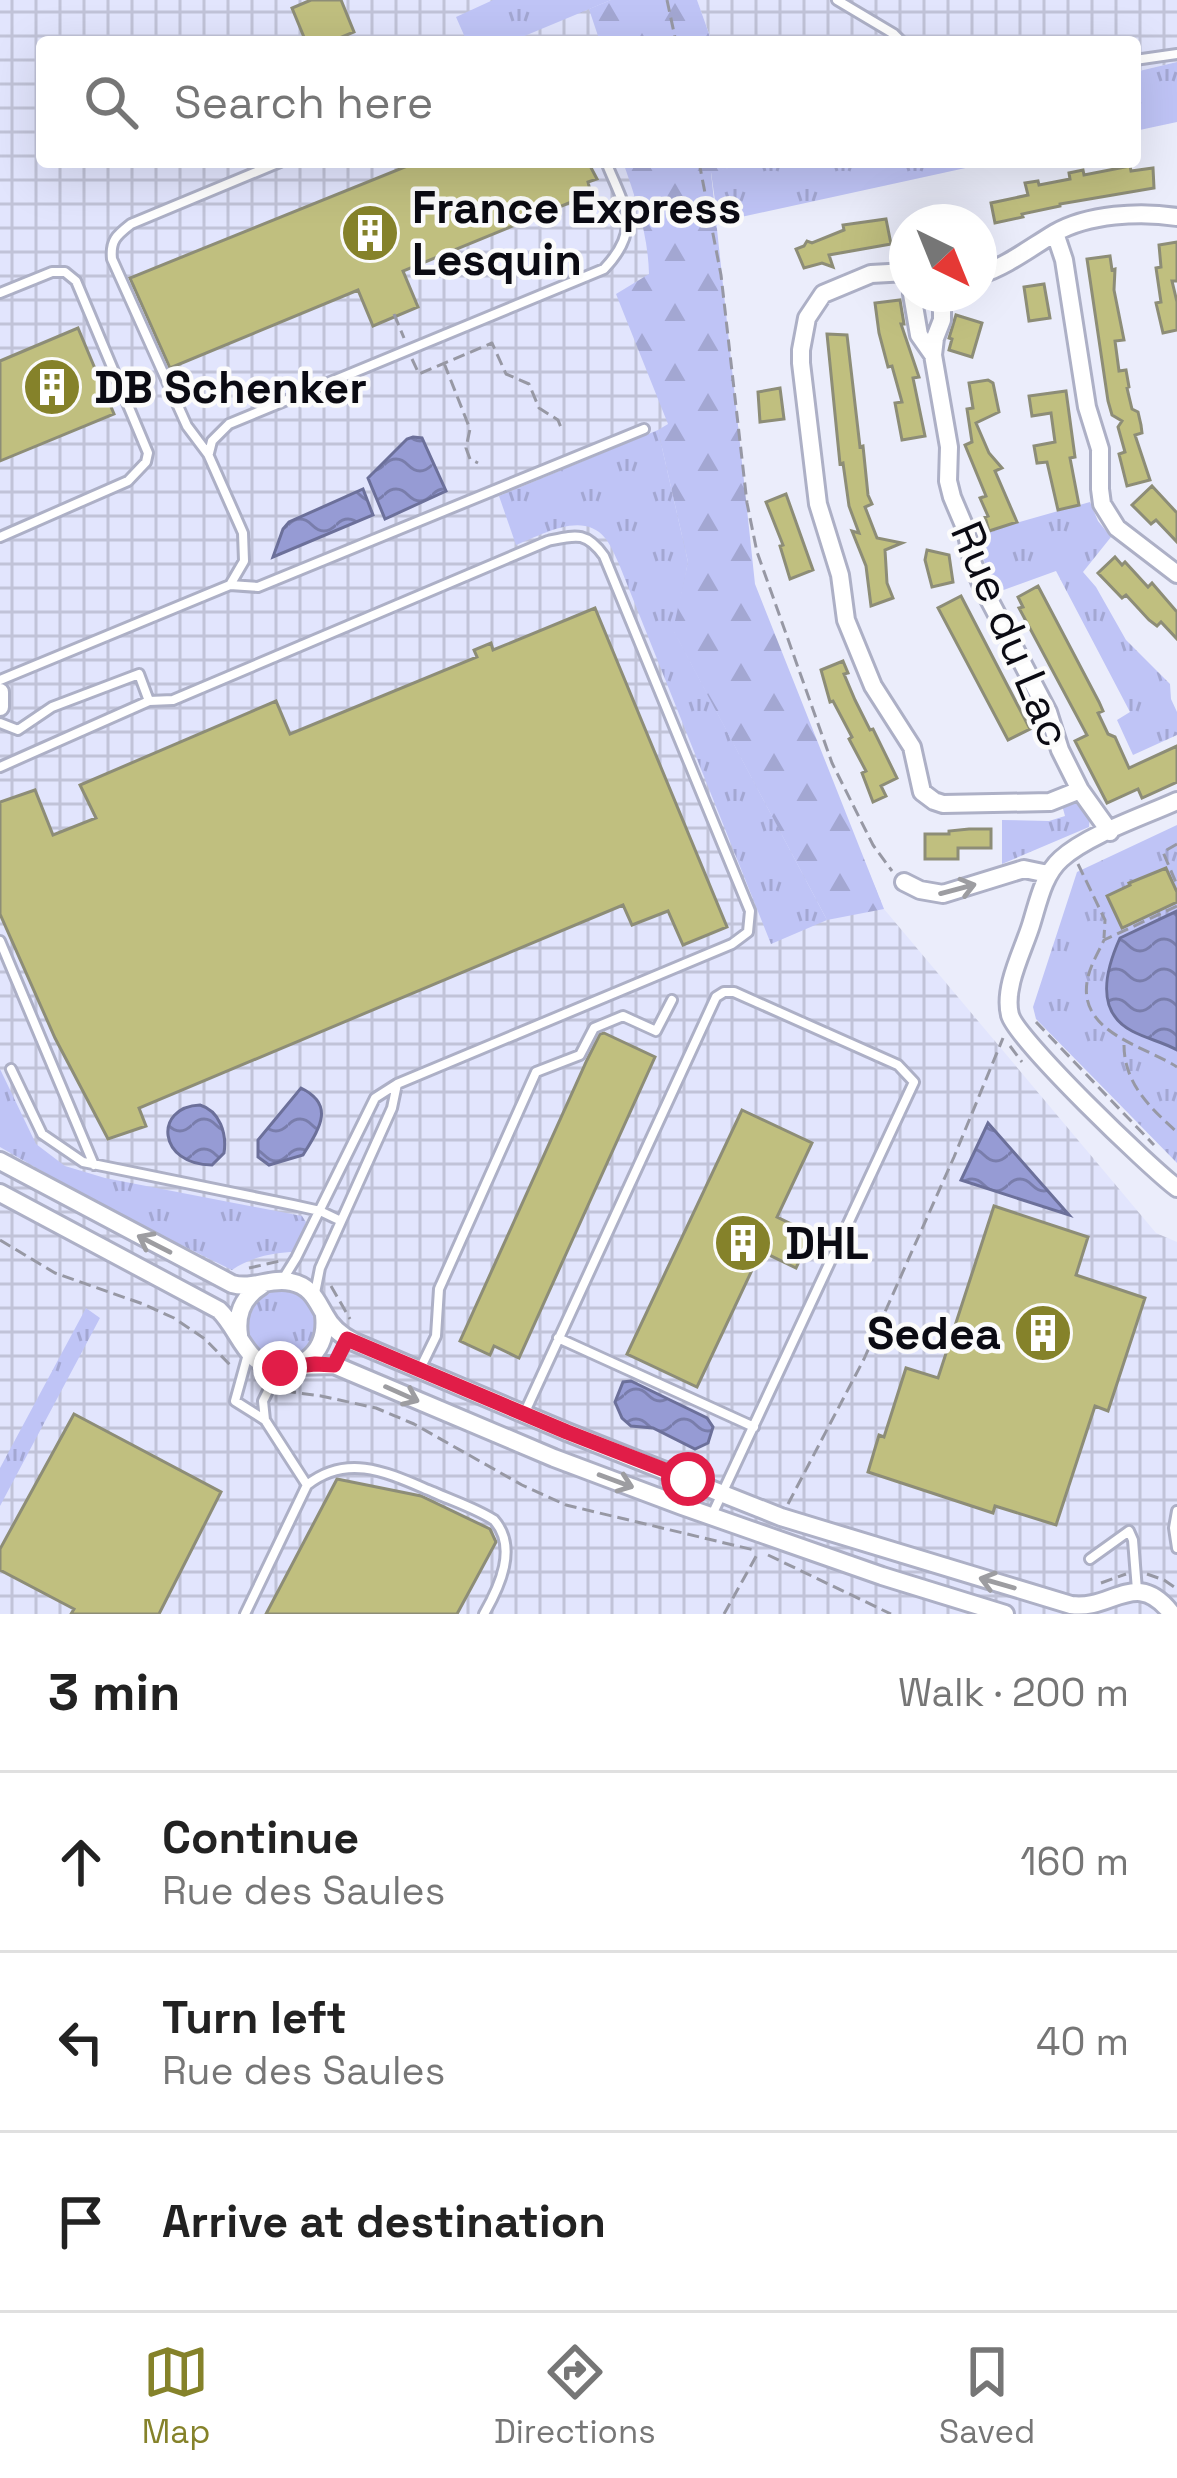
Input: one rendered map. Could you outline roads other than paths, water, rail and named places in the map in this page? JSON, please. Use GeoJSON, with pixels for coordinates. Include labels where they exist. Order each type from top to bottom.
{"type":"FeatureCollection","features":[{"type":"Feature","properties":{"kind":"street"},"geometry":{"type":"LineString","coordinates":[[997,268],[1081,222],[1177,217]]}},
{"type":"Feature","properties":{"kind":"street"},"geometry":{"type":"LineString","coordinates":[[1054,233],[1064,260],[1087,407],[1100,448],[1102,504],[1124,535],[1177,574]]}},
{"type":"Feature","properties":{"kind":"street"},"geometry":{"type":"LineString","coordinates":[[889,273],[871,274],[832,289],[812,308],[804,328],[801,363],[818,504],[840,575],[846,620],[873,686],[912,747],[919,785],[927,797],[943,804],[1050,802],[1081,790]]}},
{"type":"Feature","properties":{"kind":"street","name":"Rue du Lac"},"geometry":{"type":"LineString","coordinates":[[914,312],[916,328],[933,355],[949,447],[950,489],[977,574],[1048,712],[1060,750],[1110,832]]}},
{"type":"Feature","properties":{"kind":"street","name":"Rue du Lac"},"geometry":{"type":"LineString","coordinates":[[933,355],[943,312]]}},
{"type":"Feature","properties":{"kind":"street"},"geometry":{"type":"LineString","coordinates":[[0,692],[0,707]]}},
{"type":"Feature","properties":{"kind":"street"},"geometry":{"type":"LineString","coordinates":[[1177,801],[1070,851],[1048,874],[1009,997],[1012,1022],[1033,1047],[1177,1188]]}},
{"type":"Feature","properties":{"kind":"street"},"geometry":{"type":"LineString","coordinates":[[904,882],[943,895],[1030,868],[1048,874]]}},
{"type":"Feature","properties":{"kind":"street"},"geometry":{"type":"LineString","coordinates":[[0,1161],[232,1284],[241,1287],[283,1280],[303,1286],[347,1339],[781,1517],[1071,1606],[1086,1607],[1137,1592],[1157,1599],[1172,1614]]}},
{"type":"Feature","properties":{"kind":"street"},"geometry":{"type":"LineString","coordinates":[[0,1193],[219,1310],[244,1347],[266,1365],[334,1365],[554,1458],[711,1516],[764,1544],[1005,1614]]}},
{"type":"Feature","properties":{"kind":"street"},"geometry":{"type":"LineString","coordinates":[[244,1347],[239,1312],[262,1285]]}},
{"type":"Feature","properties":{"kind":"street"},"geometry":{"type":"LineString","coordinates":[[287,1367],[307,1360],[321,1343],[324,1315]]}},
{"type":"Feature","properties":{"kind":"street"},"geometry":{"type":"LineString","coordinates":[[1094,1614],[1109,1598]]}},
{"type":"Feature","properties":{"kind":"lane"},"geometry":{"type":"LineString","coordinates":[[836,0],[896,36]]}},
{"type":"Feature","properties":{"kind":"lane"},"geometry":{"type":"LineString","coordinates":[[1141,59],[1177,54]]}},
{"type":"Feature","properties":{"kind":"lane"},"geometry":{"type":"LineString","coordinates":[[230,585],[244,561],[244,533],[208,454],[187,426],[110,246],[131,224],[266,168]]}},
{"type":"Feature","properties":{"kind":"lane"},"geometry":{"type":"LineString","coordinates":[[208,454],[212,441],[229,424],[604,269],[622,250],[629,218],[608,168]]}},
{"type":"Feature","properties":{"kind":"lane"},"geometry":{"type":"LineString","coordinates":[[0,293],[52,272],[65,272],[76,281],[148,453],[146,462],[128,481],[0,538]]}},
{"type":"Feature","properties":{"kind":"lane"},"geometry":{"type":"LineString","coordinates":[[0,680],[230,585],[258,587],[644,429]]}},
{"type":"Feature","properties":{"kind":"lane"},"geometry":{"type":"LineString","coordinates":[[0,766],[149,701],[172,700],[548,541],[578,535],[595,542],[604,556],[750,911],[748,932],[732,944],[397,1084],[374,1098],[283,1280]]}},
{"type":"Feature","properties":{"kind":"lane"},"geometry":{"type":"LineString","coordinates":[[0,723],[18,730],[52,707],[139,674],[149,701]]}},
{"type":"Feature","properties":{"kind":"lane"},"geometry":{"type":"LineString","coordinates":[[0,941],[94,1165]]}},
{"type":"Feature","properties":{"kind":"lane"},"geometry":{"type":"LineString","coordinates":[[524,1414],[716,997],[734,992],[898,1066],[914,1082],[711,1516]]}},
{"type":"Feature","properties":{"kind":"lane"},"geometry":{"type":"LineString","coordinates":[[420,1371],[436,1336],[439,1289],[536,1072],[580,1055],[594,1028],[623,1016],[656,1031],[672,1000]]}},
{"type":"Feature","properties":{"kind":"lane"},"geometry":{"type":"LineString","coordinates":[[11,1069],[42,1134],[83,1162],[320,1211],[341,1221]]}},
{"type":"Feature","properties":{"kind":"lane"},"geometry":{"type":"LineString","coordinates":[[314,1295],[318,1276],[392,1108],[397,1084]]}},
{"type":"Feature","properties":{"kind":"lane"},"geometry":{"type":"LineString","coordinates":[[558,1338],[756,1423]]}},
{"type":"Feature","properties":{"kind":"lane"},"geometry":{"type":"LineString","coordinates":[[244,1347],[243,1375],[235,1401],[265,1420],[307,1485]]}},
{"type":"Feature","properties":{"kind":"lane"},"geometry":{"type":"LineString","coordinates":[[265,1420],[263,1401],[287,1367]]}},
{"type":"Feature","properties":{"kind":"lane"},"geometry":{"type":"LineString","coordinates":[[244,1614],[307,1485],[324,1473],[345,1468],[383,1471],[494,1520],[505,1534],[508,1552],[484,1614]]}},
{"type":"Feature","properties":{"kind":"lane"},"geometry":{"type":"LineString","coordinates":[[1177,1511],[1177,1548]]}},
{"type":"Feature","properties":{"kind":"lane"},"geometry":{"type":"LineString","coordinates":[[1090,1559],[1129,1532],[1137,1592]]}},
{"type":"Feature","properties":{"kind":"water"},"geometry":{"type":"Polygon","coordinates":[[[413,437],[422,438],[446,491],[385,519],[368,478],[413,437]]]}},
{"type":"Feature","properties":{"kind":"water"},"geometry":{"type":"Polygon","coordinates":[[[363,489],[373,515],[273,557],[289,522],[363,489]]]}},
{"type":"Feature","properties":{"kind":"water"},"geometry":{"type":"Polygon","coordinates":[[[1177,911],[1177,1050],[1120,1023],[1106,989],[1120,938],[1177,911]]]}},
{"type":"Feature","properties":{"kind":"water"},"geometry":{"type":"Polygon","coordinates":[[[301,1088],[318,1102],[319,1127],[303,1155],[269,1165],[258,1157],[258,1140],[301,1088]]]}},
{"type":"Feature","properties":{"kind":"water"},"geometry":{"type":"Polygon","coordinates":[[[200,1105],[213,1112],[223,1131],[224,1153],[212,1165],[181,1156],[168,1136],[174,1115],[200,1105]]]}},
{"type":"Feature","properties":{"kind":"water"},"geometry":{"type":"Polygon","coordinates":[[[988,1123],[1069,1215],[961,1180],[988,1123]]]}},
{"type":"Feature","properties":{"kind":"water"},"geometry":{"type":"Polygon","coordinates":[[[631,1381],[707,1418],[713,1427],[708,1443],[695,1449],[653,1428],[631,1426],[615,1402],[623,1382],[631,1381]]]}},
{"type":"Feature","properties":{"kind":"place","name":"France Express Lesquin"},"geometry":{"type":"Point","coordinates":[370,233]}},
{"type":"Feature","properties":{"kind":"place","name":"DB Schenker"},"geometry":{"type":"Point","coordinates":[52,387]}},
{"type":"Feature","properties":{"kind":"place","name":"DHL"},"geometry":{"type":"Point","coordinates":[743,1243]}},
{"type":"Feature","properties":{"kind":"place","name":"Sedea"},"geometry":{"type":"Point","coordinates":[1043,1333]}}]}
